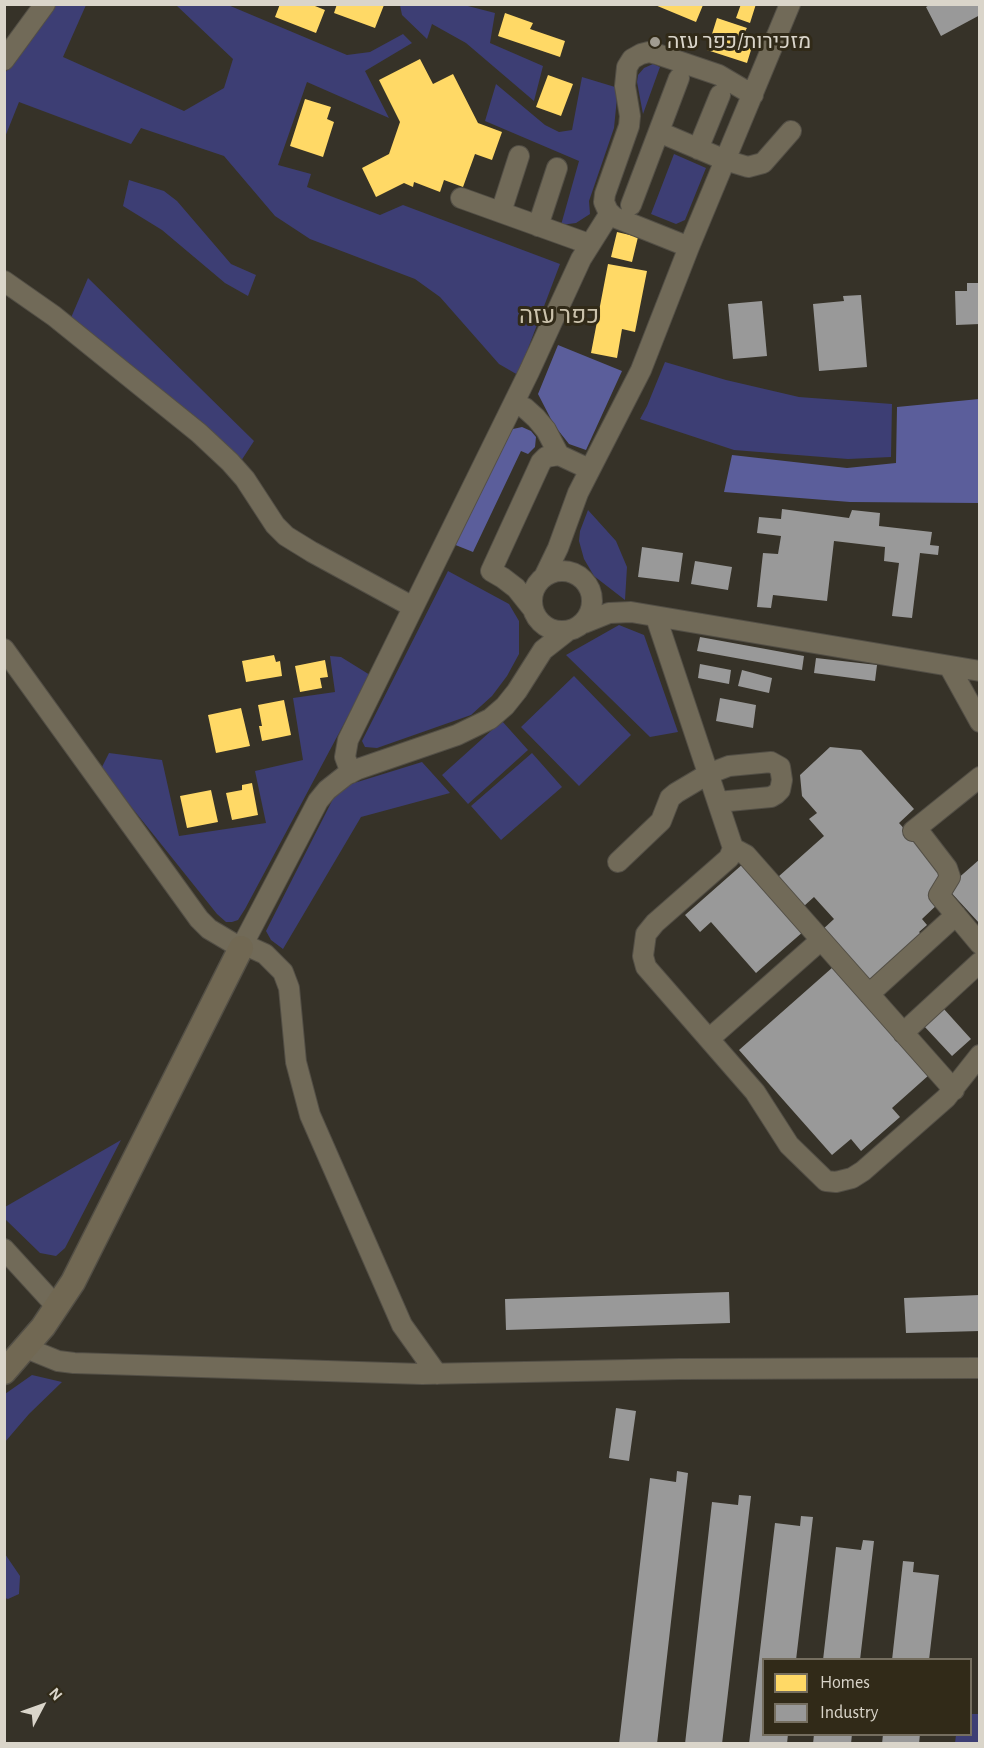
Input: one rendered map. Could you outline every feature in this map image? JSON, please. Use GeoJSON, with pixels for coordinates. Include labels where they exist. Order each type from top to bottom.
{"type":"FeatureCollection","features":[{"type":"Feature","properties":{"kind":"main road"},"geometry":{"type":"LineString","coordinates":[[4,1372],[26,1348],[57,1307],[84,1263],[242,946]]}},
{"type":"Feature","properties":{"kind":"street"},"geometry":{"type":"LineString","coordinates":[[4,60],[45,4]]}},
{"type":"Feature","properties":{"kind":"street"},"geometry":{"type":"LineString","coordinates":[[535,660],[538,627],[533,610],[532,593],[558,548],[567,518],[589,470],[641,370],[688,247],[790,4]]}},
{"type":"Feature","properties":{"kind":"street"},"geometry":{"type":"LineString","coordinates":[[688,247],[614,217],[604,202],[629,126],[630,116],[625,86],[627,67],[632,59],[649,52],[719,75],[753,95]]}},
{"type":"Feature","properties":{"kind":"street"},"geometry":{"type":"LineString","coordinates":[[631,205],[679,78]]}},
{"type":"Feature","properties":{"kind":"street"},"geometry":{"type":"LineString","coordinates":[[698,149],[720,95]]}},
{"type":"Feature","properties":{"kind":"street"},"geometry":{"type":"LineString","coordinates":[[659,132],[725,160],[748,167],[763,163],[791,131]]}},
{"type":"Feature","properties":{"kind":"street"},"geometry":{"type":"LineString","coordinates":[[501,212],[519,156]]}},
{"type":"Feature","properties":{"kind":"street"},"geometry":{"type":"LineString","coordinates":[[538,226],[557,168]]}},
{"type":"Feature","properties":{"kind":"street"},"geometry":{"type":"LineString","coordinates":[[461,198],[589,244]]}},
{"type":"Feature","properties":{"kind":"street"},"geometry":{"type":"LineString","coordinates":[[351,773],[345,758],[348,740],[514,403],[589,244],[610,213]]}},
{"type":"Feature","properties":{"kind":"street"},"geometry":{"type":"LineString","coordinates":[[4,281],[54,316],[199,433],[245,479],[275,525],[286,536],[413,607]]}},
{"type":"Feature","properties":{"kind":"street"},"geometry":{"type":"LineString","coordinates":[[514,403],[525,408],[546,430],[550,458],[491,571],[516,588],[546,628],[566,632]]}},
{"type":"Feature","properties":{"kind":"street"},"geometry":{"type":"LineString","coordinates":[[550,458],[589,470]]}},
{"type":"Feature","properties":{"kind":"street"},"geometry":{"type":"LineString","coordinates":[[567,518],[570,556],[586,584],[602,601],[631,612],[980,671]]}},
{"type":"Feature","properties":{"kind":"street"},"geometry":{"type":"LineString","coordinates":[[503,578],[542,578],[553,572],[562,571],[586,584],[592,608],[584,623]]}},
{"type":"Feature","properties":{"kind":"street"},"geometry":{"type":"LineString","coordinates":[[242,946],[318,801],[335,782],[351,773],[457,735],[489,719],[505,706],[517,691],[535,660],[553,641],[584,623],[609,613],[631,612]]}},
{"type":"Feature","properties":{"kind":"street"},"geometry":{"type":"LineString","coordinates":[[656,617],[733,848],[729,858],[655,923],[646,934],[643,956],[646,967],[755,1092],[789,1145],[826,1181],[836,1182],[852,1178],[863,1171],[954,1090],[970,1065],[980,1055]]}},
{"type":"Feature","properties":{"kind":"street"},"geometry":{"type":"LineString","coordinates":[[4,649],[199,920],[219,936],[265,954],[283,972],[289,988],[296,1062],[310,1115],[402,1325],[437,1374]]}},
{"type":"Feature","properties":{"kind":"street"},"geometry":{"type":"LineString","coordinates":[[948,666],[980,722]]}},
{"type":"Feature","properties":{"kind":"street"},"geometry":{"type":"LineString","coordinates":[[618,862],[660,820],[670,798],[708,774],[729,766],[771,762],[780,767],[782,780],[780,790],[776,794],[721,809]]}},
{"type":"Feature","properties":{"kind":"street"},"geometry":{"type":"LineString","coordinates":[[980,777],[915,830],[947,868],[950,877],[939,895],[980,944]]}},
{"type":"Feature","properties":{"kind":"street"},"geometry":{"type":"LineString","coordinates":[[733,848],[746,855],[954,1090]]}},
{"type":"Feature","properties":{"kind":"street"},"geometry":{"type":"LineString","coordinates":[[869,994],[956,915]]}},
{"type":"Feature","properties":{"kind":"street"},"geometry":{"type":"LineString","coordinates":[[709,1039],[821,940]]}},
{"type":"Feature","properties":{"kind":"street"},"geometry":{"type":"LineString","coordinates":[[903,1033],[980,962]]}},
{"type":"Feature","properties":{"kind":"street"},"geometry":{"type":"LineString","coordinates":[[4,1249],[57,1307]]}},
{"type":"Feature","properties":{"kind":"street"},"geometry":{"type":"LineString","coordinates":[[26,1348],[58,1361],[74,1363],[437,1374],[691,1368],[980,1368]]}},
{"type":"Feature","properties":{"kind":"shaded area"},"geometry":{"type":"Polygon","coordinates":[[[53,5],[86,5],[63,57],[184,111],[224,88],[233,59],[176,5],[228,5],[347,55],[370,52],[403,34],[412,43],[365,71],[389,118],[307,82],[278,165],[311,174],[307,187],[380,215],[403,205],[560,264],[518,375],[499,364],[440,297],[415,279],[310,239],[275,216],[224,156],[141,128],[131,144],[19,102],[5,137],[5,73],[53,5]]]}},
{"type":"Feature","properties":{"kind":"shaded area"},"geometry":{"type":"Polygon","coordinates":[[[400,5],[464,5],[495,13],[490,43],[543,66],[534,101],[466,43],[432,24],[427,39],[402,15],[400,5]]]}},
{"type":"Feature","properties":{"kind":"shaded area"},"geometry":{"type":"Polygon","coordinates":[[[653,64],[660,67],[643,114],[637,82],[638,75],[644,68],[653,64]]]}},
{"type":"Feature","properties":{"kind":"shaded area"},"geometry":{"type":"Polygon","coordinates":[[[582,77],[615,87],[617,98],[614,128],[589,201],[590,214],[576,223],[561,225],[579,161],[485,121],[496,84],[545,125],[559,132],[572,130],[582,77]]]}},
{"type":"Feature","properties":{"kind":"shaded area"},"geometry":{"type":"Polygon","coordinates":[[[674,154],[706,168],[685,220],[676,224],[651,214],[674,154]]]}},
{"type":"Feature","properties":{"kind":"shaded area"},"geometry":{"type":"Polygon","coordinates":[[[129,180],[164,191],[177,201],[231,264],[256,275],[248,296],[225,283],[162,230],[123,206],[129,180]]]}},
{"type":"Feature","properties":{"kind":"shaded area"},"geometry":{"type":"Polygon","coordinates":[[[88,278],[254,441],[241,461],[70,320],[88,278]]]}},
{"type":"Feature","properties":{"kind":"shaded area"},"geometry":{"type":"Polygon","coordinates":[[[558,345],[622,371],[586,450],[569,444],[554,425],[538,394],[558,345]]]}},
{"type":"Feature","properties":{"kind":"shaded area"},"geometry":{"type":"Polygon","coordinates":[[[665,362],[726,380],[799,397],[892,404],[891,457],[848,459],[734,450],[640,419],[665,362]]]}},
{"type":"Feature","properties":{"kind":"shaded area"},"geometry":{"type":"Polygon","coordinates":[[[979,399],[979,503],[850,502],[724,492],[732,455],[847,468],[896,463],[897,407],[979,399]]]}},
{"type":"Feature","properties":{"kind":"shaded area"},"geometry":{"type":"Polygon","coordinates":[[[522,427],[531,431],[536,437],[535,447],[528,454],[521,451],[473,552],[453,544],[506,433],[522,427]]]}},
{"type":"Feature","properties":{"kind":"shaded area"},"geometry":{"type":"Polygon","coordinates":[[[588,510],[616,541],[627,567],[625,600],[594,576],[584,559],[579,541],[580,531],[588,510]]]}},
{"type":"Feature","properties":{"kind":"shaded area"},"geometry":{"type":"Polygon","coordinates":[[[448,571],[509,604],[519,621],[519,654],[507,676],[492,696],[471,715],[377,748],[365,747],[362,741],[448,571]]]}},
{"type":"Feature","properties":{"kind":"shaded area"},"geometry":{"type":"Polygon","coordinates":[[[619,625],[644,635],[678,732],[650,737],[566,655],[619,625]]]}},
{"type":"Feature","properties":{"kind":"shaded area"},"geometry":{"type":"Polygon","coordinates":[[[330,656],[341,657],[370,675],[245,909],[238,920],[226,922],[217,914],[101,769],[109,753],[162,760],[179,836],[266,823],[255,771],[303,760],[293,698],[335,692],[330,656]]]}},
{"type":"Feature","properties":{"kind":"shaded area"},"geometry":{"type":"Polygon","coordinates":[[[574,676],[631,735],[579,786],[521,727],[574,676]]]}},
{"type":"Feature","properties":{"kind":"shaded area"},"geometry":{"type":"Polygon","coordinates":[[[502,721],[528,750],[468,804],[442,775],[502,721]]]}},
{"type":"Feature","properties":{"kind":"shaded area"},"geometry":{"type":"Polygon","coordinates":[[[532,753],[562,787],[501,840],[471,806],[532,753]]]}},
{"type":"Feature","properties":{"kind":"shaded area"},"geometry":{"type":"Polygon","coordinates":[[[422,762],[450,793],[361,817],[283,949],[271,940],[266,931],[335,795],[351,784],[422,762]]]}},
{"type":"Feature","properties":{"kind":"shaded area"},"geometry":{"type":"Polygon","coordinates":[[[121,1140],[65,1248],[56,1256],[40,1253],[5,1219],[5,1207],[121,1140]]]}},
{"type":"Feature","properties":{"kind":"shaded area"},"geometry":{"type":"Polygon","coordinates":[[[32,1375],[62,1382],[29,1414],[5,1442],[5,1394],[32,1375]]]}},
{"type":"Feature","properties":{"kind":"shaded area"},"geometry":{"type":"Polygon","coordinates":[[[5,1554],[20,1576],[19,1594],[8,1599],[5,1598],[5,1554]]]}},
{"type":"Feature","properties":{"kind":"shaded area"},"geometry":{"type":"Polygon","coordinates":[[[972,1714],[979,1714],[979,1743],[955,1743],[956,1736],[972,1736],[972,1714]]]}},
{"type":"Feature","properties":{"kind":"building: Homes"},"geometry":{"type":"Polygon","coordinates":[[[280,4],[310,4],[325,10],[316,33],[275,17],[280,4]]]}},
{"type":"Feature","properties":{"kind":"building: Homes"},"geometry":{"type":"Polygon","coordinates":[[[337,4],[384,5],[375,28],[334,13],[337,4]]]}},
{"type":"Feature","properties":{"kind":"building: Homes"},"geometry":{"type":"Polygon","coordinates":[[[741,4],[756,4],[750,23],[736,18],[741,4]]]}},
{"type":"Feature","properties":{"kind":"building: Homes"},"geometry":{"type":"Polygon","coordinates":[[[655,5],[703,5],[696,22],[655,5]]]}},
{"type":"Feature","properties":{"kind":"building: Homes"},"geometry":{"type":"Polygon","coordinates":[[[505,13],[533,23],[530,29],[565,41],[560,57],[498,36],[505,13]]]}},
{"type":"Feature","properties":{"kind":"building: Homes"},"geometry":{"type":"Polygon","coordinates":[[[717,18],[747,28],[744,33],[755,37],[747,63],[707,50],[717,18]]]}},
{"type":"Feature","properties":{"kind":"building: Homes"},"geometry":{"type":"Polygon","coordinates":[[[420,59],[433,84],[453,74],[478,123],[502,132],[492,160],[475,154],[463,187],[444,180],[440,192],[414,182],[413,187],[404,183],[376,197],[362,168],[389,154],[400,122],[379,80],[420,59]]]}},
{"type":"Feature","properties":{"kind":"building: Homes"},"geometry":{"type":"Polygon","coordinates":[[[548,75],[573,84],[561,116],[536,107],[548,75]]]}},
{"type":"Feature","properties":{"kind":"building: Homes"},"geometry":{"type":"Polygon","coordinates":[[[305,99],[331,107],[327,119],[334,122],[323,157],[290,146],[305,99]]]}},
{"type":"Feature","properties":{"kind":"building: Homes"},"geometry":{"type":"Polygon","coordinates":[[[617,232],[638,237],[632,262],[611,257],[617,232]]]}},
{"type":"Feature","properties":{"kind":"building: Homes"},"geometry":{"type":"Polygon","coordinates":[[[608,264],[647,271],[635,332],[622,329],[617,358],[591,353],[608,264]]]}},
{"type":"Feature","properties":{"kind":"building: Homes"},"geometry":{"type":"Polygon","coordinates":[[[274,655],[276,662],[280,661],[282,676],[246,682],[242,661],[274,655]]]}},
{"type":"Feature","properties":{"kind":"building: Homes"},"geometry":{"type":"Polygon","coordinates":[[[325,660],[328,677],[320,678],[322,688],[300,692],[295,666],[325,660]]]}},
{"type":"Feature","properties":{"kind":"building: Homes"},"geometry":{"type":"Polygon","coordinates":[[[284,700],[291,735],[262,741],[258,705],[284,700]]]}},
{"type":"Feature","properties":{"kind":"building: Homes"},"geometry":{"type":"Polygon","coordinates":[[[241,708],[250,746],[216,753],[208,715],[241,708]]]}},
{"type":"Feature","properties":{"kind":"building: Homes"},"geometry":{"type":"Polygon","coordinates":[[[252,783],[258,815],[232,820],[226,793],[242,790],[242,785],[252,783]]]}},
{"type":"Feature","properties":{"kind":"building: Homes"},"geometry":{"type":"Polygon","coordinates":[[[211,790],[218,822],[187,828],[180,796],[211,790]]]}},
{"type":"Feature","properties":{"kind":"building: Industry"},"geometry":{"type":"Polygon","coordinates":[[[931,4],[980,4],[980,15],[941,36],[926,7],[931,4]]]}},
{"type":"Feature","properties":{"kind":"building: Industry"},"geometry":{"type":"Polygon","coordinates":[[[967,283],[980,283],[980,324],[956,325],[955,291],[967,291],[967,283]]]}},
{"type":"Feature","properties":{"kind":"building: Industry"},"geometry":{"type":"Polygon","coordinates":[[[861,295],[867,367],[819,371],[813,304],[844,301],[843,296],[861,295]]]}},
{"type":"Feature","properties":{"kind":"building: Industry"},"geometry":{"type":"Polygon","coordinates":[[[762,301],[767,356],[733,359],[728,304],[762,301]]]}},
{"type":"Feature","properties":{"kind":"building: Industry"},"geometry":{"type":"Polygon","coordinates":[[[782,509],[849,518],[852,510],[880,513],[879,526],[932,532],[930,545],[939,546],[938,555],[920,553],[912,618],[892,616],[899,563],[884,561],[885,547],[834,541],[827,601],[773,595],[771,608],[757,607],[763,553],[778,554],[781,536],[757,533],[759,517],[781,519],[782,509]]]}},
{"type":"Feature","properties":{"kind":"building: Industry"},"geometry":{"type":"Polygon","coordinates":[[[642,547],[683,553],[679,582],[638,577],[642,547]]]}},
{"type":"Feature","properties":{"kind":"building: Industry"},"geometry":{"type":"Polygon","coordinates":[[[695,561],[732,567],[728,590],[691,584],[695,561]]]}},
{"type":"Feature","properties":{"kind":"building: Industry"},"geometry":{"type":"Polygon","coordinates":[[[700,637],[804,656],[802,670],[697,651],[700,637]]]}},
{"type":"Feature","properties":{"kind":"building: Industry"},"geometry":{"type":"Polygon","coordinates":[[[816,658],[877,665],[875,681],[814,673],[816,658]]]}},
{"type":"Feature","properties":{"kind":"building: Industry"},"geometry":{"type":"Polygon","coordinates":[[[700,664],[731,670],[729,684],[698,678],[700,664]]]}},
{"type":"Feature","properties":{"kind":"building: Industry"},"geometry":{"type":"Polygon","coordinates":[[[742,670],[772,678],[769,693],[738,686],[742,670]]]}},
{"type":"Feature","properties":{"kind":"building: Industry"},"geometry":{"type":"Polygon","coordinates":[[[720,698],[756,705],[753,728],[716,721],[720,698]]]}},
{"type":"Feature","properties":{"kind":"building: Industry"},"geometry":{"type":"Polygon","coordinates":[[[830,747],[861,750],[914,809],[899,823],[947,877],[930,891],[940,902],[922,919],[927,925],[919,932],[923,936],[868,984],[821,931],[834,919],[814,897],[804,906],[778,877],[824,836],[809,819],[817,813],[802,796],[800,775],[830,747]]]}},
{"type":"Feature","properties":{"kind":"building: Industry"},"geometry":{"type":"Polygon","coordinates":[[[980,859],[980,924],[947,888],[980,859]]]}},
{"type":"Feature","properties":{"kind":"building: Industry"},"geometry":{"type":"Polygon","coordinates":[[[744,863],[804,931],[756,973],[711,922],[700,932],[685,915],[744,863]]]}},
{"type":"Feature","properties":{"kind":"building: Industry"},"geometry":{"type":"Polygon","coordinates":[[[833,967],[929,1075],[892,1108],[900,1117],[861,1151],[851,1139],[832,1155],[739,1050],[833,967]]]}},
{"type":"Feature","properties":{"kind":"building: Industry"},"geometry":{"type":"Polygon","coordinates":[[[943,1008],[971,1039],[952,1056],[924,1026],[943,1008]]]}},
{"type":"Feature","properties":{"kind":"building: Industry"},"geometry":{"type":"Polygon","coordinates":[[[729,1292],[730,1323],[506,1330],[505,1299],[729,1292]]]}},
{"type":"Feature","properties":{"kind":"building: Industry"},"geometry":{"type":"Polygon","coordinates":[[[980,1295],[980,1331],[906,1333],[904,1298],[980,1295]]]}},
{"type":"Feature","properties":{"kind":"building: Industry"},"geometry":{"type":"Polygon","coordinates":[[[616,1408],[636,1411],[629,1461],[609,1458],[616,1408]]]}},
{"type":"Feature","properties":{"kind":"building: Industry"},"geometry":{"type":"Polygon","coordinates":[[[677,1471],[688,1473],[657,1744],[619,1744],[650,1478],[676,1482],[677,1471]]]}},
{"type":"Feature","properties":{"kind":"building: Industry"},"geometry":{"type":"Polygon","coordinates":[[[739,1495],[751,1496],[722,1744],[685,1744],[712,1502],[738,1505],[739,1495]]]}},
{"type":"Feature","properties":{"kind":"building: Industry"},"geometry":{"type":"Polygon","coordinates":[[[801,1516],[813,1517],[796,1658],[762,1658],[762,1736],[788,1736],[787,1744],[749,1744],[775,1523],[800,1526],[801,1516]]]}},
{"type":"Feature","properties":{"kind":"building: Industry"},"geometry":{"type":"Polygon","coordinates":[[[863,1540],[874,1541],[860,1658],[823,1658],[836,1547],[861,1550],[863,1540]]]}},
{"type":"Feature","properties":{"kind":"building: Industry"},"geometry":{"type":"Polygon","coordinates":[[[903,1561],[914,1562],[913,1572],[939,1575],[929,1658],[892,1658],[903,1561]]]}},
{"type":"Feature","properties":{"kind":"building: Industry"},"geometry":{"type":"Polygon","coordinates":[[[814,1736],[852,1736],[851,1744],[813,1744],[814,1736]]]}},
{"type":"Feature","properties":{"kind":"building: Industry"},"geometry":{"type":"Polygon","coordinates":[[[883,1736],[920,1736],[919,1744],[882,1744],[883,1736]]]}},
{"type":"Feature","properties":{"kind":"place","name":"מזכירות/כפר עזה"},"geometry":{"type":"Point","coordinates":[655,42]}},
{"type":"Feature","properties":{"kind":"district","name":"כפר עזה"},"geometry":{"type":"Point","coordinates":[559,316]}}]}
